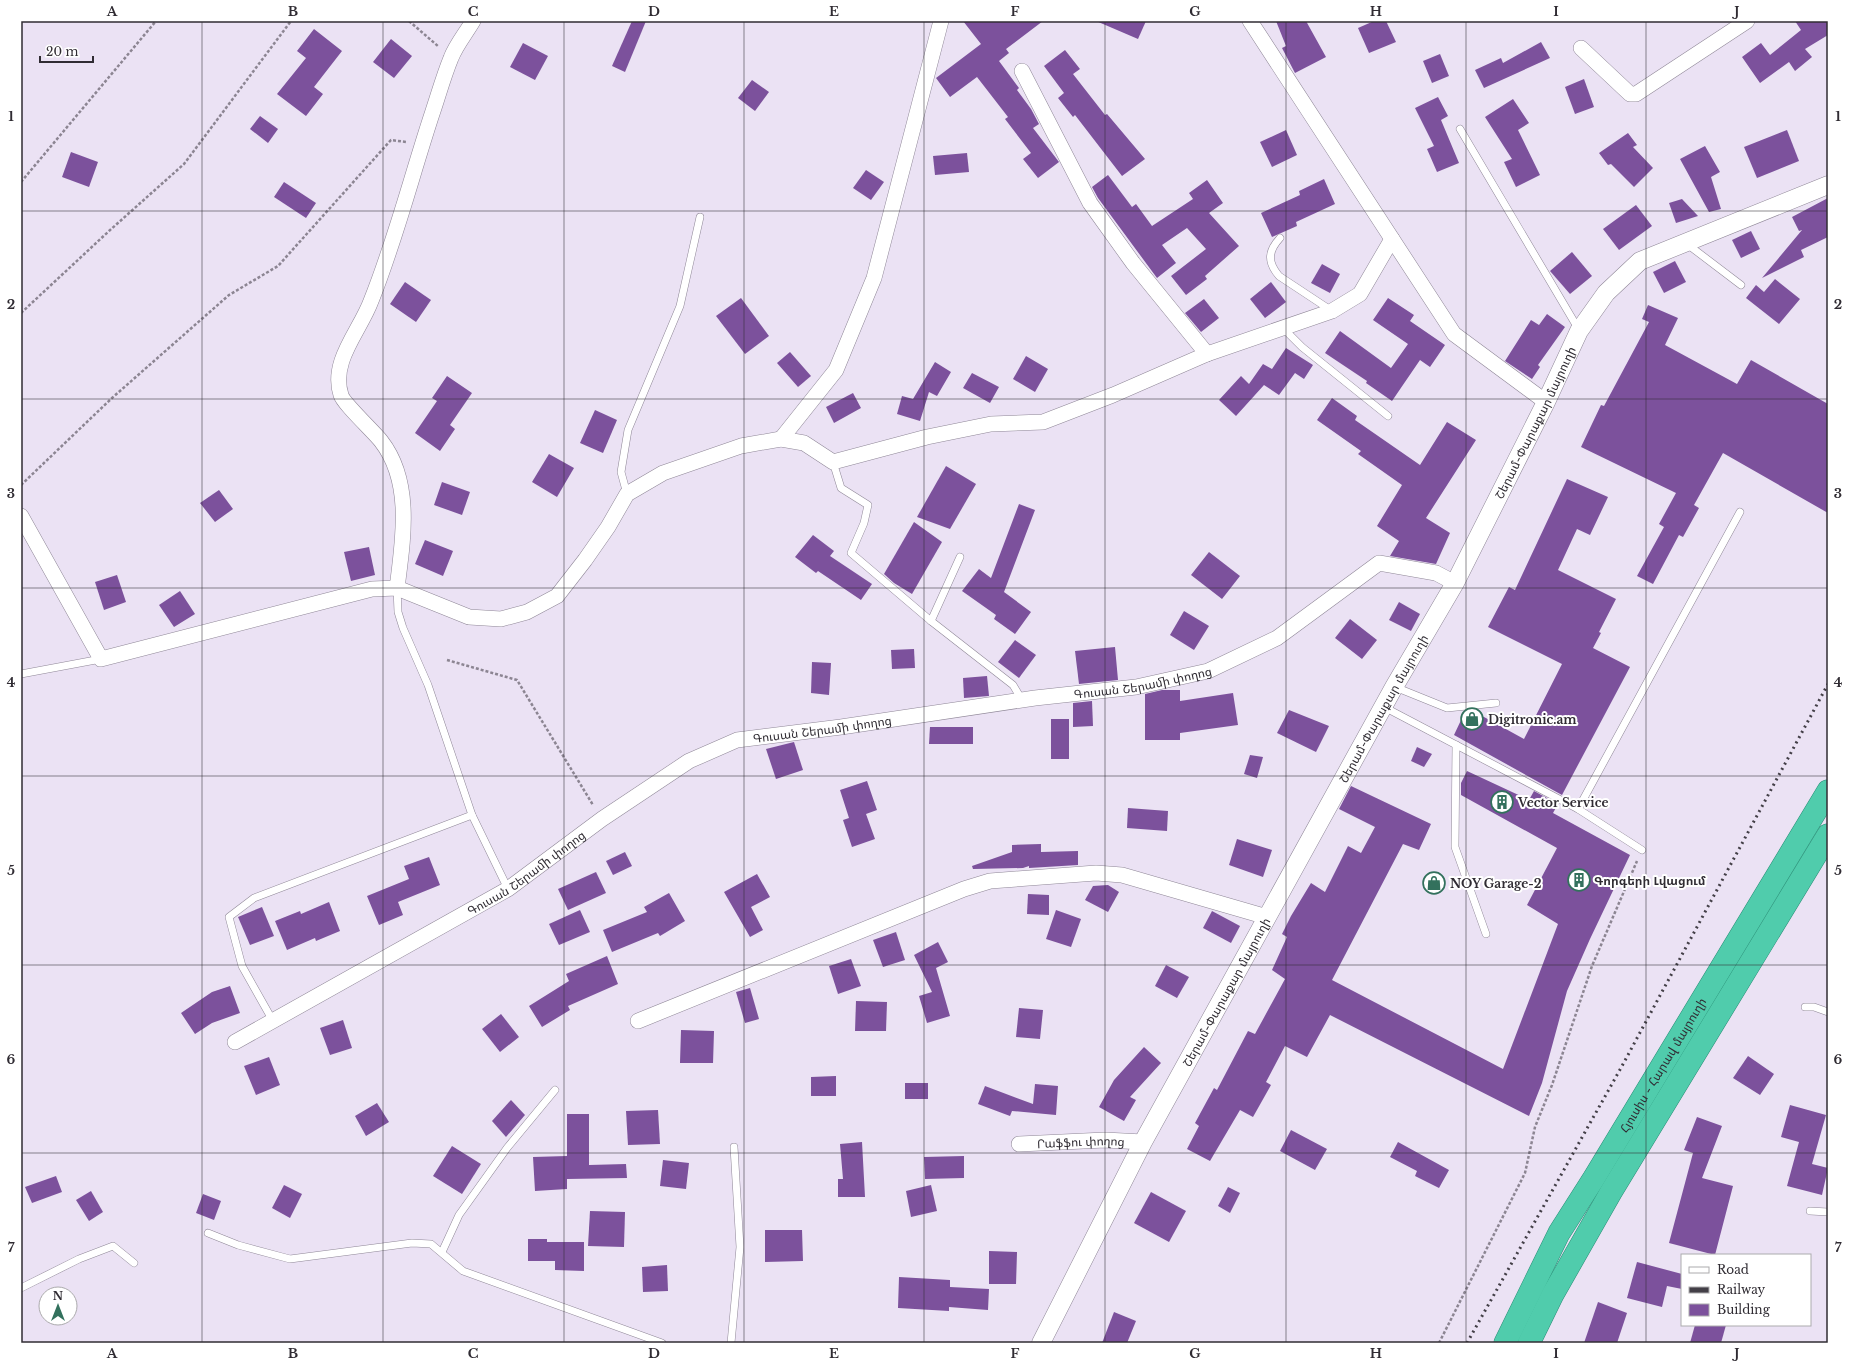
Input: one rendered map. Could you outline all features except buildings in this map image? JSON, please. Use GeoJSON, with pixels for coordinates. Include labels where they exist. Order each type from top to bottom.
{"type":"FeatureCollection","features":[{"type":"Feature","properties":{"kind":"highway","name":"Հյուսիս - Հարավ մայրուղի"},"geometry":{"type":"LineString","coordinates":[[1505,1343],[1559,1233],[1598,1172],[1828,791]]}},
{"type":"Feature","properties":{"kind":"highway","name":"Հյուսիս - Հարավ մայրուղի"},"geometry":{"type":"LineString","coordinates":[[1529,1343],[1553,1294],[1611,1192],[1828,835]]}},
{"type":"Feature","properties":{"kind":"street"},"geometry":{"type":"LineString","coordinates":[[397,588],[403,520],[403,499],[400,476],[382,443],[341,397],[338,375],[344,353],[369,306],[386,263],[422,143],[451,57],[473,21]]}},
{"type":"Feature","properties":{"kind":"street"},"geometry":{"type":"LineString","coordinates":[[780,439],[836,370],[874,278],[941,21]]}},
{"type":"Feature","properties":{"kind":"street"},"geometry":{"type":"LineString","coordinates":[[1250,21],[1454,334],[1546,402]]}},
{"type":"Feature","properties":{"kind":"street"},"geometry":{"type":"LineString","coordinates":[[1581,48],[1630,94],[1636,94],[1747,21]]}},
{"type":"Feature","properties":{"kind":"street"},"geometry":{"type":"LineString","coordinates":[[1022,71],[1090,203],[1133,263],[1207,354]]}},
{"type":"Feature","properties":{"kind":"street","name":"Շերամ-Փարաքար մայրուղի"},"geometry":{"type":"LineString","coordinates":[[1041,1343],[1143,1142],[1394,687],[1455,583],[1546,402],[1579,330],[1606,294],[1640,262],[1828,185]]}},
{"type":"Feature","properties":{"kind":"street"},"geometry":{"type":"LineString","coordinates":[[21,516],[100,659],[358,592],[397,588],[469,617],[501,619],[526,612],[556,596],[601,538],[628,494],[663,473],[740,446],[780,439],[804,443],[833,462],[927,437],[991,424],[1043,422],[1113,395],[1207,354],[1332,311],[1360,294],[1392,239]]}},
{"type":"Feature","properties":{"kind":"street","name":"Գուսան Շերամի փողոց"},"geometry":{"type":"LineString","coordinates":[[235,1042],[508,889],[602,819],[689,761],[737,740],[841,727],[1022,700],[1136,687],[1208,672],[1278,638],[1379,563],[1436,573],[1455,583]]}},
{"type":"Feature","properties":{"kind":"street"},"geometry":{"type":"LineString","coordinates":[[638,1021],[964,888],[990,881],[1096,872],[1122,875],[1268,917]]}},
{"type":"Feature","properties":{"kind":"street","name":"Րաֆֆու փողոց"},"geometry":{"type":"LineString","coordinates":[[1019,1144],[1105,1140],[1143,1142]]}},
{"type":"Feature","properties":{"kind":"lane"},"geometry":{"type":"LineString","coordinates":[[1460,129],[1579,330]]}},
{"type":"Feature","properties":{"kind":"lane"},"geometry":{"type":"LineString","coordinates":[[628,494],[621,472],[628,430],[680,306],[700,217]]}},
{"type":"Feature","properties":{"kind":"lane"},"geometry":{"type":"LineString","coordinates":[[1280,238],[1272,247],[1270,263],[1273,269],[1279,276],[1332,311]]}},
{"type":"Feature","properties":{"kind":"lane"},"geometry":{"type":"LineString","coordinates":[[1685,243],[1741,285]]}},
{"type":"Feature","properties":{"kind":"lane"},"geometry":{"type":"LineString","coordinates":[[1282,328],[1388,416]]}},
{"type":"Feature","properties":{"kind":"lane"},"geometry":{"type":"LineString","coordinates":[[833,462],[841,488],[868,505],[864,523],[851,554],[931,621],[1013,685],[1022,700]]}},
{"type":"Feature","properties":{"kind":"lane"},"geometry":{"type":"LineString","coordinates":[[1578,809],[1740,512]]}},
{"type":"Feature","properties":{"kind":"lane"},"geometry":{"type":"LineString","coordinates":[[931,621],[960,557]]}},
{"type":"Feature","properties":{"kind":"lane"},"geometry":{"type":"LineString","coordinates":[[397,588],[398,612],[403,628],[428,685],[472,815],[508,889]]}},
{"type":"Feature","properties":{"kind":"lane"},"geometry":{"type":"LineString","coordinates":[[21,674],[100,659]]}},
{"type":"Feature","properties":{"kind":"lane"},"geometry":{"type":"LineString","coordinates":[[1394,687],[1447,708],[1496,703]]}},
{"type":"Feature","properties":{"kind":"lane"},"geometry":{"type":"LineString","coordinates":[[1384,707],[1578,809],[1642,850]]}},
{"type":"Feature","properties":{"kind":"lane"},"geometry":{"type":"LineString","coordinates":[[1456,745],[1455,847],[1486,934]]}},
{"type":"Feature","properties":{"kind":"lane"},"geometry":{"type":"LineString","coordinates":[[273,1021],[242,966],[229,917],[254,898],[472,815]]}},
{"type":"Feature","properties":{"kind":"lane"},"geometry":{"type":"LineString","coordinates":[[1805,1007],[1814,1007],[1828,1012]]}},
{"type":"Feature","properties":{"kind":"lane"},"geometry":{"type":"LineString","coordinates":[[442,1252],[459,1215],[507,1148],[555,1090]]}},
{"type":"Feature","properties":{"kind":"lane"},"geometry":{"type":"LineString","coordinates":[[731,1343],[740,1247],[734,1147]]}},
{"type":"Feature","properties":{"kind":"lane"},"geometry":{"type":"LineString","coordinates":[[1810,1211],[1828,1212]]}},
{"type":"Feature","properties":{"kind":"lane"},"geometry":{"type":"LineString","coordinates":[[208,1233],[238,1245],[290,1259],[412,1243],[431,1244],[463,1271],[662,1343]]}},
{"type":"Feature","properties":{"kind":"lane"},"geometry":{"type":"LineString","coordinates":[[21,1288],[79,1259],[113,1246],[134,1263]]}},
{"type":"Feature","properties":{"kind":"path"},"geometry":{"type":"LineString","coordinates":[[21,182],[156,21]]}},
{"type":"Feature","properties":{"kind":"path"},"geometry":{"type":"LineString","coordinates":[[21,313],[184,164],[291,21]]}},
{"type":"Feature","properties":{"kind":"path"},"geometry":{"type":"LineString","coordinates":[[409,21],[451,57]]}},
{"type":"Feature","properties":{"kind":"path"},"geometry":{"type":"LineString","coordinates":[[21,485],[112,398],[229,295],[278,266],[391,140],[422,143]]}},
{"type":"Feature","properties":{"kind":"path"},"geometry":{"type":"LineString","coordinates":[[447,660],[516,680],[602,819]]}},
{"type":"Feature","properties":{"kind":"path"},"geometry":{"type":"LineString","coordinates":[[1439,1343],[1525,1173],[1535,1127],[1552,1085],[1592,966],[1642,850]]}},
{"type":"Feature","properties":{"kind":"railway"},"geometry":{"type":"LineString","coordinates":[[1467,1343],[1622,1066],[1828,684]]}},
{"type":"Feature","properties":{"kind":"place","name":"Digitronic.am"},"geometry":{"type":"Point","coordinates":[1472,719]}},
{"type":"Feature","properties":{"kind":"place","name":"Vector Service"},"geometry":{"type":"Point","coordinates":[1502,802]}},
{"type":"Feature","properties":{"kind":"place","name":"Գորգերի Լվացում"},"geometry":{"type":"Point","coordinates":[1579,880]}},
{"type":"Feature","properties":{"kind":"place","name":"NOY Garage-2"},"geometry":{"type":"Point","coordinates":[1434,883]}}]}
